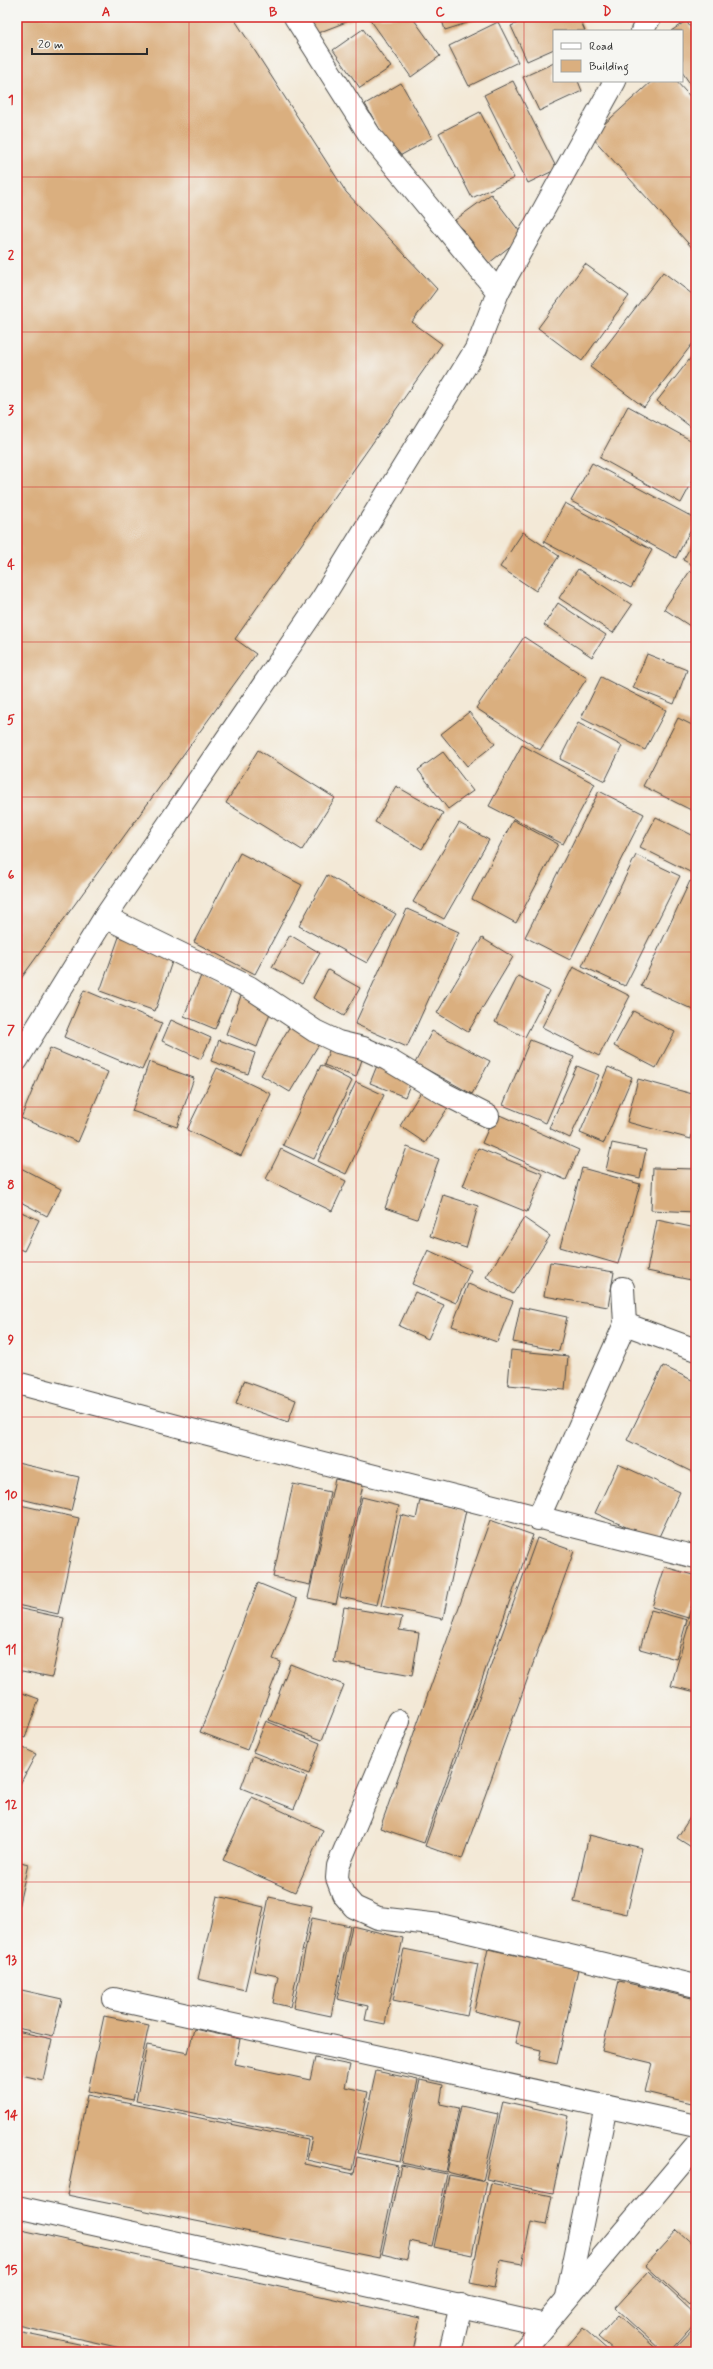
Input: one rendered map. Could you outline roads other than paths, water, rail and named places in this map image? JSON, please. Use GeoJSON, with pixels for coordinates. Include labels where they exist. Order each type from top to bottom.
{"type":"FeatureCollection","features":[{"type":"Feature","properties":{"kind":"street"},"geometry":{"type":"LineString","coordinates":[[295,17],[371,137],[498,292]]}},
{"type":"Feature","properties":{"kind":"street"},"geometry":{"type":"LineString","coordinates":[[643,30],[650,17]]}},
{"type":"Feature","properties":{"kind":"street"},"geometry":{"type":"LineString","coordinates":[[17,1060],[105,918],[322,599],[476,348],[498,292],[614,82]]}},
{"type":"Feature","properties":{"kind":"street"},"geometry":{"type":"LineString","coordinates":[[105,918],[249,987],[315,1031],[338,1042],[363,1048],[387,1059],[445,1094],[488,1116]]}},
{"type":"Feature","properties":{"kind":"street"},"geometry":{"type":"LineString","coordinates":[[538,1519],[625,1324],[623,1288]]}},
{"type":"Feature","properties":{"kind":"street"},"geometry":{"type":"LineString","coordinates":[[625,1324],[696,1350]]}},
{"type":"Feature","properties":{"kind":"street"},"geometry":{"type":"LineString","coordinates":[[17,1383],[192,1430],[538,1519],[696,1557]]}},
{"type":"Feature","properties":{"kind":"street"},"geometry":{"type":"LineString","coordinates":[[399,1721],[343,1850],[338,1866],[337,1878],[343,1894],[354,1907],[378,1918],[440,1925],[696,1986]]}},
{"type":"Feature","properties":{"kind":"street"},"geometry":{"type":"LineString","coordinates":[[114,1999],[696,2126]]}},
{"type":"Feature","properties":{"kind":"street"},"geometry":{"type":"LineString","coordinates":[[566,2299],[606,2106]]}},
{"type":"Feature","properties":{"kind":"street"},"geometry":{"type":"LineString","coordinates":[[522,2352],[696,2146]]}},
{"type":"Feature","properties":{"kind":"street"},"geometry":{"type":"LineString","coordinates":[[17,2206],[545,2325]]}},
{"type":"Feature","properties":{"kind":"street"},"geometry":{"type":"LineString","coordinates":[[450,2352],[461,2305]]}}]}
